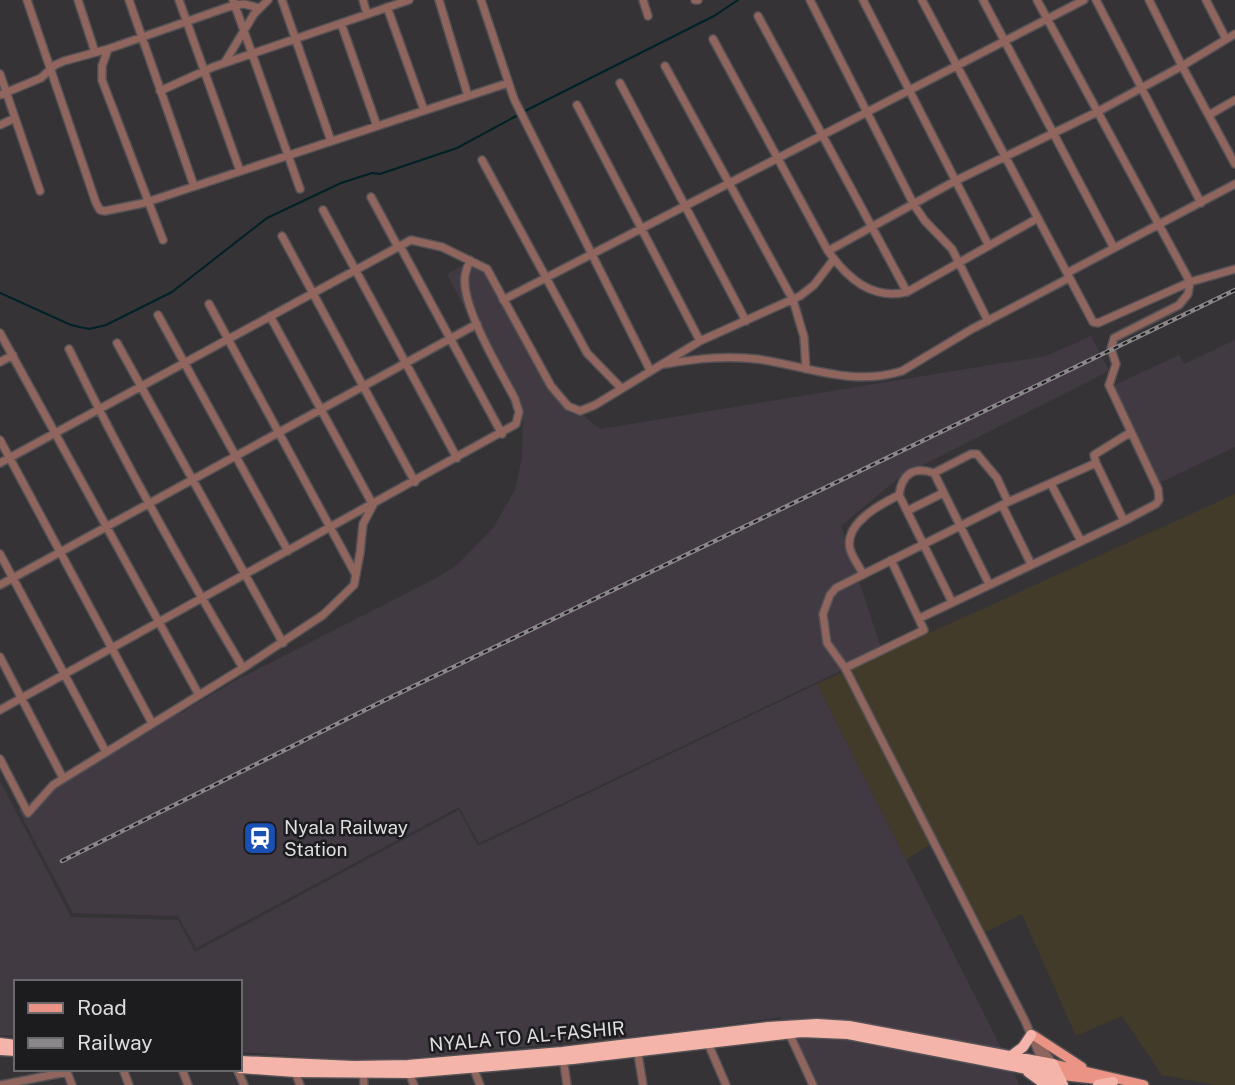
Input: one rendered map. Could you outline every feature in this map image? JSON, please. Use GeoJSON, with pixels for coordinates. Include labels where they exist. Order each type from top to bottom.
{"type":"FeatureCollection","features":[{"type":"Feature","properties":{"kind":"highway"},"geometry":{"type":"LineString","coordinates":[[816,1028],[864,1033],[961,1051],[1011,1056],[1051,1072],[1063,1085]]}},
{"type":"Feature","properties":{"kind":"highway","name":"NYALA TO AL-FASHIR"},"geometry":{"type":"LineString","coordinates":[[242,1069],[364,1075],[409,1073],[816,1028]]}},
{"type":"Feature","properties":{"kind":"highway","name":"NYALA TO AL-FASHIR"},"geometry":{"type":"LineString","coordinates":[[763,1032],[789,1033],[816,1028]]}},
{"type":"Feature","properties":{"kind":"highway"},"geometry":{"type":"LineString","coordinates":[[1011,1056],[1023,1047],[1030,1033]]}},
{"type":"Feature","properties":{"kind":"highway"},"geometry":{"type":"LineString","coordinates":[[961,1051],[1021,1068],[1051,1072]]}},
{"type":"Feature","properties":{"kind":"highway","name":"NYALA TO AL-FASHIR"},"geometry":{"type":"LineString","coordinates":[[242,1061],[364,1075],[454,1061],[563,1055]]}},
{"type":"Feature","properties":{"kind":"highway"},"geometry":{"type":"LineString","coordinates":[[1021,1068],[1046,1085]]}},
{"type":"Feature","properties":{"kind":"highway"},"geometry":{"type":"LineString","coordinates":[[1098,1085],[1113,1082]]}},
{"type":"Feature","properties":{"kind":"main road"},"geometry":{"type":"LineString","coordinates":[[1030,1033],[1090,1071]]}},
{"type":"Feature","properties":{"kind":"main road"},"geometry":{"type":"LineString","coordinates":[[1051,1072],[1090,1071],[1144,1085]]}},
{"type":"Feature","properties":{"kind":"main road"},"geometry":{"type":"LineString","coordinates":[[1051,1072],[1121,1084],[1130,1082]]}},
{"type":"Feature","properties":{"kind":"street"},"geometry":{"type":"LineString","coordinates":[[27,0],[99,208],[105,211],[149,202],[508,83]]}},
{"type":"Feature","properties":{"kind":"street"},"geometry":{"type":"LineString","coordinates":[[78,0],[95,52]]}},
{"type":"Feature","properties":{"kind":"street"},"geometry":{"type":"LineString","coordinates":[[128,0],[194,187]]}},
{"type":"Feature","properties":{"kind":"street"},"geometry":{"type":"LineString","coordinates":[[179,0],[240,171]]}},
{"type":"Feature","properties":{"kind":"street"},"geometry":{"type":"LineString","coordinates":[[224,63],[259,8],[268,0]]}},
{"type":"Feature","properties":{"kind":"street"},"geometry":{"type":"LineString","coordinates":[[282,0],[331,141]]}},
{"type":"Feature","properties":{"kind":"street"},"geometry":{"type":"LineString","coordinates":[[363,0],[367,14]]}},
{"type":"Feature","properties":{"kind":"street"},"geometry":{"type":"LineString","coordinates":[[160,91],[204,70],[410,0]]}},
{"type":"Feature","properties":{"kind":"street"},"geometry":{"type":"LineString","coordinates":[[439,0],[468,96]]}},
{"type":"Feature","properties":{"kind":"street"},"geometry":{"type":"LineString","coordinates":[[481,0],[514,99],[650,370]]}},
{"type":"Feature","properties":{"kind":"street"},"geometry":{"type":"LineString","coordinates":[[643,0],[648,16]]}},
{"type":"Feature","properties":{"kind":"street"},"geometry":{"type":"LineString","coordinates":[[810,0],[915,205],[961,263],[988,321]]}},
{"type":"Feature","properties":{"kind":"street"},"geometry":{"type":"LineString","coordinates":[[863,0],[989,246]]}},
{"type":"Feature","properties":{"kind":"street"},"geometry":{"type":"LineString","coordinates":[[922,0],[1092,320],[1097,323],[1190,282],[1235,269]]}},
{"type":"Feature","properties":{"kind":"street"},"geometry":{"type":"LineString","coordinates":[[983,0],[1114,248]]}},
{"type":"Feature","properties":{"kind":"street"},"geometry":{"type":"LineString","coordinates":[[920,618],[1124,521],[1159,500],[1158,489],[1109,385],[1116,364],[1111,349],[1114,338],[1179,305],[1188,294],[1190,282],[1037,0]]}},
{"type":"Feature","properties":{"kind":"street"},"geometry":{"type":"LineString","coordinates":[[503,300],[1084,0]]}},
{"type":"Feature","properties":{"kind":"street"},"geometry":{"type":"LineString","coordinates":[[1096,0],[1201,203]]}},
{"type":"Feature","properties":{"kind":"street"},"geometry":{"type":"LineString","coordinates":[[1149,0],[1235,162]]}},
{"type":"Feature","properties":{"kind":"street"},"geometry":{"type":"LineString","coordinates":[[1206,0],[1226,39]]}},
{"type":"Feature","properties":{"kind":"street"},"geometry":{"type":"LineString","coordinates":[[3,94],[41,78],[64,61],[142,38],[233,3],[259,8]]}},
{"type":"Feature","properties":{"kind":"street"},"geometry":{"type":"LineString","coordinates":[[233,3],[300,189]]}},
{"type":"Feature","properties":{"kind":"street"},"geometry":{"type":"LineString","coordinates":[[387,7],[424,110]]}},
{"type":"Feature","properties":{"kind":"street"},"geometry":{"type":"LineString","coordinates":[[758,16],[907,292]]}},
{"type":"Feature","properties":{"kind":"street"},"geometry":{"type":"LineString","coordinates":[[341,23],[377,126]]}},
{"type":"Feature","properties":{"kind":"street"},"geometry":{"type":"LineString","coordinates":[[828,251],[955,181],[1055,134],[1141,89],[1235,34]]}},
{"type":"Feature","properties":{"kind":"street"},"geometry":{"type":"LineString","coordinates":[[713,39],[828,251],[858,282],[877,294],[907,292],[1038,218]]}},
{"type":"Feature","properties":{"kind":"street"},"geometry":{"type":"LineString","coordinates":[[108,49],[102,66],[102,80],[163,240]]}},
{"type":"Feature","properties":{"kind":"street"},"geometry":{"type":"LineString","coordinates":[[665,66],[793,300],[804,337],[806,369]]}},
{"type":"Feature","properties":{"kind":"street"},"geometry":{"type":"LineString","coordinates":[[0,74],[3,94],[15,118],[40,191]]}},
{"type":"Feature","properties":{"kind":"street"},"geometry":{"type":"LineString","coordinates":[[620,83],[746,321]]}},
{"type":"Feature","properties":{"kind":"street"},"geometry":{"type":"LineString","coordinates":[[1209,116],[1235,100]]}},
{"type":"Feature","properties":{"kind":"street"},"geometry":{"type":"LineString","coordinates":[[577,105],[700,341]]}},
{"type":"Feature","properties":{"kind":"street"},"geometry":{"type":"LineString","coordinates":[[0,125],[15,118]]}},
{"type":"Feature","properties":{"kind":"street"},"geometry":{"type":"LineString","coordinates":[[482,160],[590,358],[621,388]]}},
{"type":"Feature","properties":{"kind":"street"},"geometry":{"type":"LineString","coordinates":[[660,364],[734,358],[757,359],[851,378],[894,374],[1114,248],[1235,184]]}},
{"type":"Feature","properties":{"kind":"street"},"geometry":{"type":"LineString","coordinates":[[371,197],[502,434]]}},
{"type":"Feature","properties":{"kind":"street"},"geometry":{"type":"LineString","coordinates":[[323,210],[457,458]]}},
{"type":"Feature","properties":{"kind":"street"},"geometry":{"type":"LineString","coordinates":[[282,236],[415,482]]}},
{"type":"Feature","properties":{"kind":"street"},"geometry":{"type":"LineString","coordinates":[[0,463],[411,240],[420,240],[470,260],[489,272],[544,375],[568,406],[577,411],[584,410],[700,341],[793,300],[814,285],[834,259]]}},
{"type":"Feature","properties":{"kind":"street"},"geometry":{"type":"LineString","coordinates":[[0,710],[502,434],[517,423],[517,405],[477,324],[465,285],[470,260]]}},
{"type":"Feature","properties":{"kind":"street"},"geometry":{"type":"LineString","coordinates":[[209,304],[356,575]]}},
{"type":"Feature","properties":{"kind":"street"},"geometry":{"type":"LineString","coordinates":[[158,315],[288,551]]}},
{"type":"Feature","properties":{"kind":"street"},"geometry":{"type":"LineString","coordinates":[[270,316],[373,505]]}},
{"type":"Feature","properties":{"kind":"street"},"geometry":{"type":"LineString","coordinates":[[0,584],[322,411],[477,324]]}},
{"type":"Feature","properties":{"kind":"street"},"geometry":{"type":"LineString","coordinates":[[0,333],[200,695]]}},
{"type":"Feature","properties":{"kind":"street"},"geometry":{"type":"LineString","coordinates":[[117,343],[283,643]]}},
{"type":"Feature","properties":{"kind":"street"},"geometry":{"type":"LineString","coordinates":[[69,349],[98,410],[243,668]]}},
{"type":"Feature","properties":{"kind":"street"},"geometry":{"type":"LineString","coordinates":[[0,362],[13,355]]}},
{"type":"Feature","properties":{"kind":"street"},"geometry":{"type":"LineString","coordinates":[[1124,521],[1094,455],[1131,432]]}},
{"type":"Feature","properties":{"kind":"street"},"geometry":{"type":"LineString","coordinates":[[0,440],[152,723]]}},
{"type":"Feature","properties":{"kind":"street"},"geometry":{"type":"LineString","coordinates":[[952,602],[899,495],[900,484],[909,474],[923,470],[934,473],[971,454],[977,454],[997,478],[1031,564]]}},
{"type":"Feature","properties":{"kind":"street"},"geometry":{"type":"LineString","coordinates":[[1051,1072],[845,668],[827,643],[823,614],[836,587],[1005,503],[1096,463]]}},
{"type":"Feature","properties":{"kind":"street"},"geometry":{"type":"LineString","coordinates":[[934,473],[989,584]]}},
{"type":"Feature","properties":{"kind":"street"},"geometry":{"type":"LineString","coordinates":[[1051,484],[1081,541]]}},
{"type":"Feature","properties":{"kind":"street"},"geometry":{"type":"LineString","coordinates":[[907,511],[943,493]]}},
{"type":"Feature","properties":{"kind":"street"},"geometry":{"type":"LineString","coordinates":[[863,574],[850,549],[850,538],[866,514],[899,495]]}},
{"type":"Feature","properties":{"kind":"street"},"geometry":{"type":"LineString","coordinates":[[0,759],[28,813],[44,793],[63,778],[283,643],[323,615],[354,585],[363,524],[373,505]]}},
{"type":"Feature","properties":{"kind":"street"},"geometry":{"type":"LineString","coordinates":[[0,554],[106,752]]}},
{"type":"Feature","properties":{"kind":"street"},"geometry":{"type":"LineString","coordinates":[[845,668],[924,630],[891,559]]}},
{"type":"Feature","properties":{"kind":"street"},"geometry":{"type":"LineString","coordinates":[[0,657],[63,778]]}},
{"type":"Feature","properties":{"kind":"street"},"geometry":{"type":"LineString","coordinates":[[789,1033],[813,1085]]}},
{"type":"Feature","properties":{"kind":"street"},"geometry":{"type":"LineString","coordinates":[[706,1040],[726,1085]]}},
{"type":"Feature","properties":{"kind":"street"},"geometry":{"type":"LineString","coordinates":[[637,1047],[642,1085]]}},
{"type":"Feature","properties":{"kind":"street"},"geometry":{"type":"LineString","coordinates":[[563,1055],[566,1085]]}},
{"type":"Feature","properties":{"kind":"street"},"geometry":{"type":"LineString","coordinates":[[473,1067],[480,1085]]}},
{"type":"Feature","properties":{"kind":"street"},"geometry":{"type":"LineString","coordinates":[[1,1085],[67,1071],[72,1085]]}},
{"type":"Feature","properties":{"kind":"street"},"geometry":{"type":"LineString","coordinates":[[295,1072],[300,1085]]}},
{"type":"Feature","properties":{"kind":"street"},"geometry":{"type":"LineString","coordinates":[[409,1073],[414,1085]]}},
{"type":"Feature","properties":{"kind":"shaded area"},"geometry":{"type":"Polygon","coordinates":[[[476,258],[547,386],[600,429],[1046,356],[1091,336],[1109,371],[901,476],[841,526],[882,651],[479,843],[459,807],[196,948],[178,916],[73,913],[18,809],[233,682],[440,576],[457,565],[493,528],[515,490],[522,458],[523,421],[447,274],[476,258]]]}},
{"type":"Feature","properties":{"kind":"shaded area"},"geometry":{"type":"Polygon","coordinates":[[[1235,340],[1235,447],[1159,483],[1113,386],[1179,355],[1184,364],[1235,340]]]}},
{"type":"Feature","properties":{"kind":"shaded area"},"geometry":{"type":"Polygon","coordinates":[[[1235,494],[1235,1085],[1215,1085],[1162,1075],[1122,1016],[1076,1036],[1022,914],[984,933],[938,839],[906,860],[817,684],[1235,494]]]}},
{"type":"Feature","properties":{"kind":"shaded area"},"geometry":{"type":"Polygon","coordinates":[[[817,684],[1020,1085],[814,1085],[781,1017],[690,1030],[371,1062],[242,1052],[242,980],[14,980],[14,1036],[0,1035],[0,781],[71,917],[178,920],[195,952],[459,810],[478,846],[817,684]]]}},
{"type":"Feature","properties":{"kind":"waterway"},"geometry":{"type":"LineString","coordinates":[[525,111],[714,16],[738,0]]}},
{"type":"Feature","properties":{"kind":"waterway"},"geometry":{"type":"LineString","coordinates":[[0,293],[71,325],[89,329],[106,325],[172,292],[267,218],[341,183],[372,173],[380,174],[457,148],[520,114]]}},
{"type":"Feature","properties":{"kind":"railway"},"geometry":{"type":"LineString","coordinates":[[62,861],[383,701],[1235,290]]}},
{"type":"Feature","properties":{"kind":"place","name":"Nyala Railway Station"},"geometry":{"type":"Point","coordinates":[260,838]}}]}
